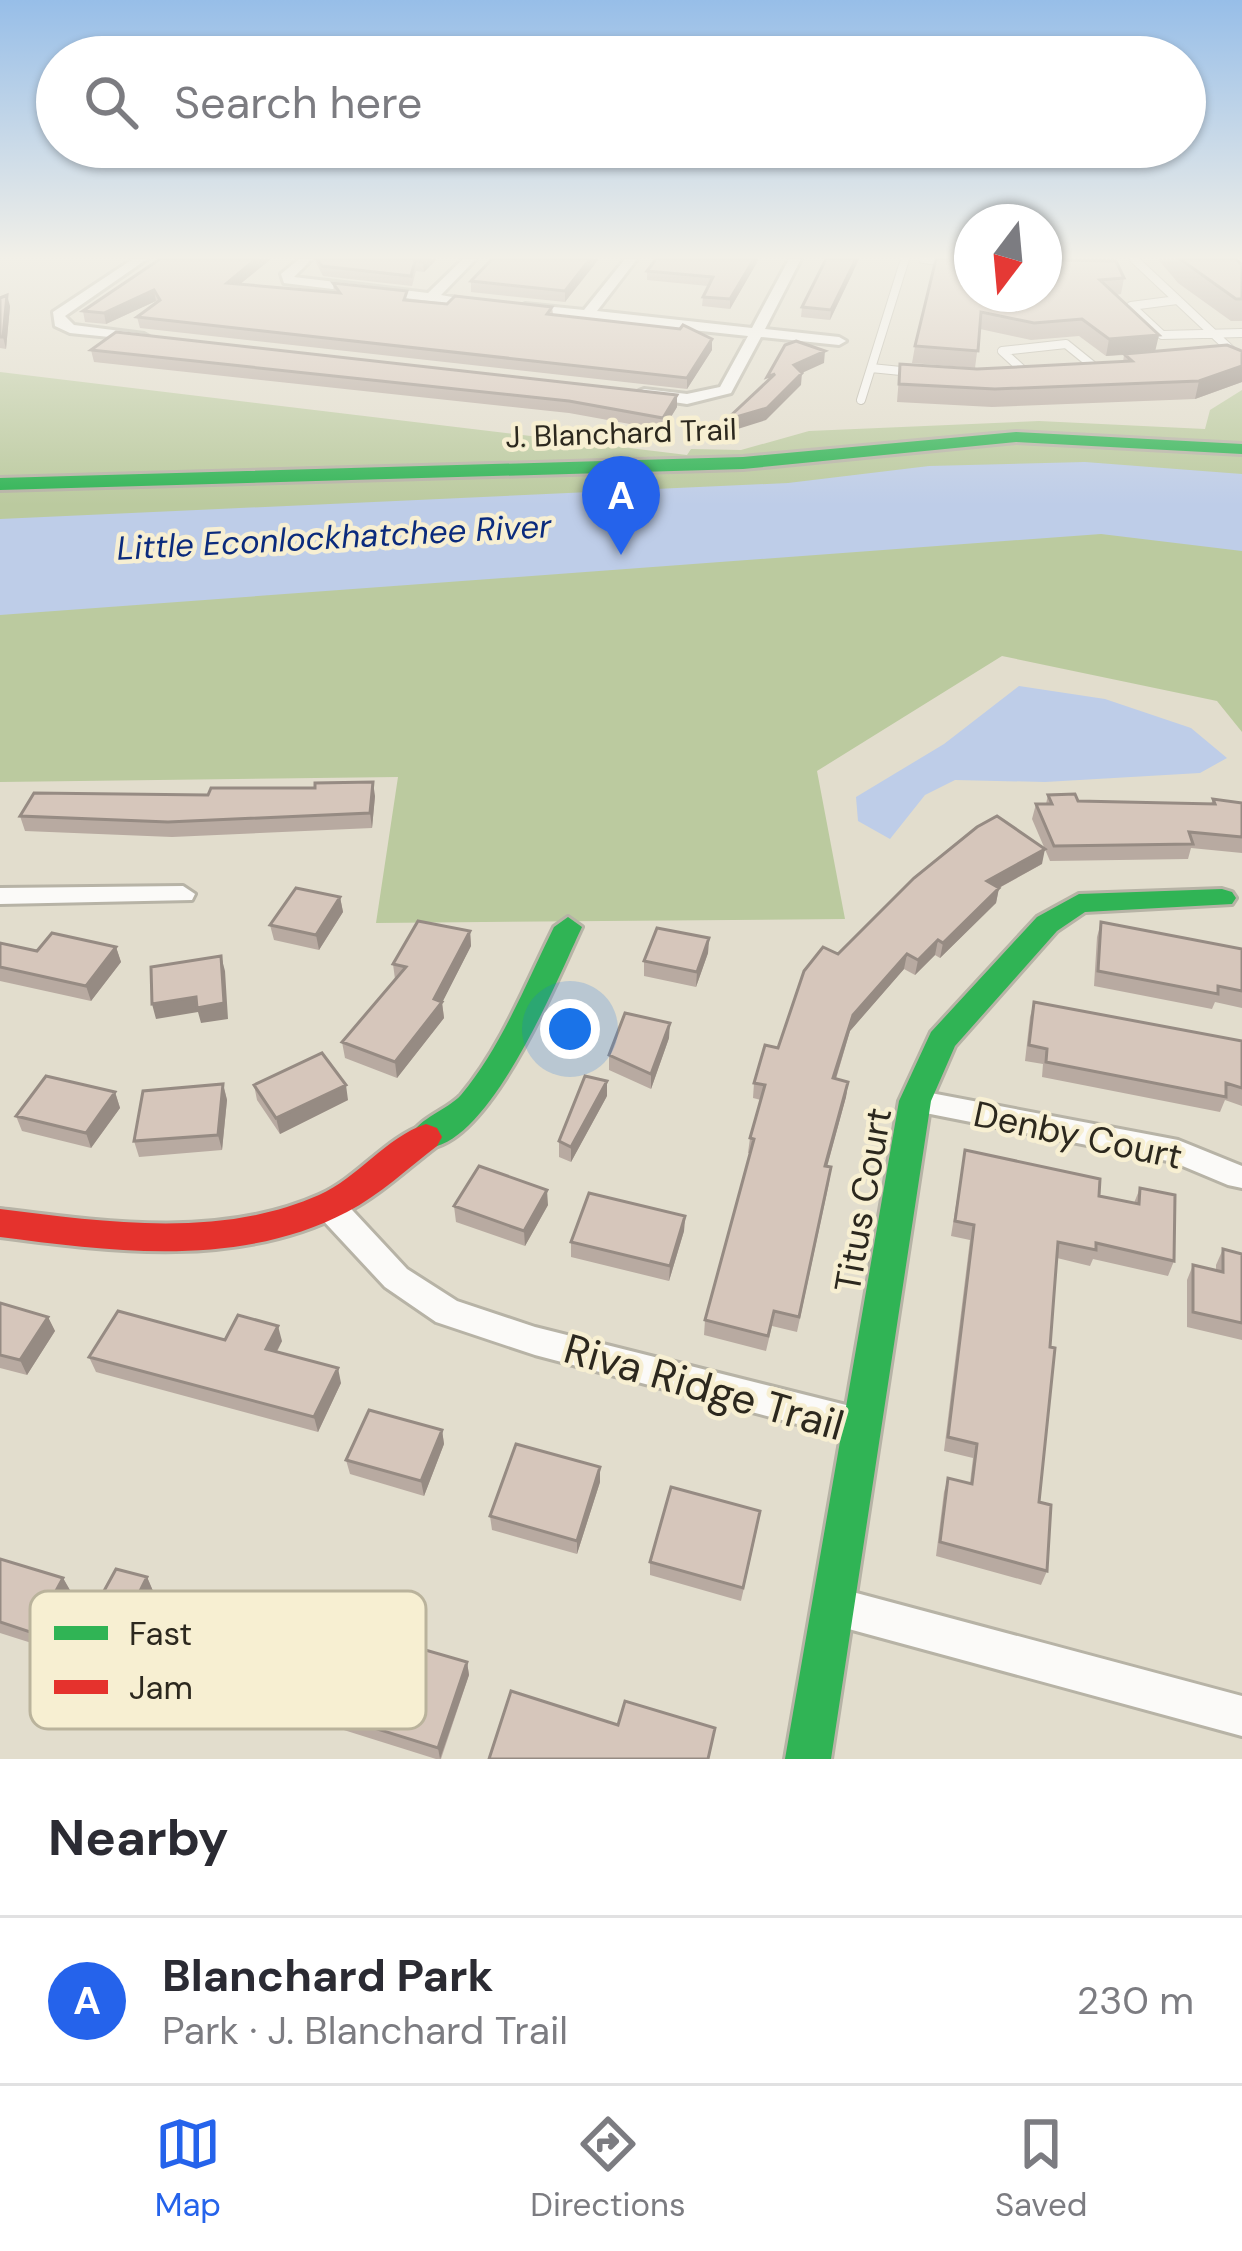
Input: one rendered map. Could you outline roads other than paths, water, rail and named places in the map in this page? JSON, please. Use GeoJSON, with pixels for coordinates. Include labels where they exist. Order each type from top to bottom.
{"type":"FeatureCollection","features":[{"type":"Feature","properties":{"kind":"street"},"geometry":{"type":"LineString","coordinates":[[616,391],[711,397],[726,390],[752,341]]}},
{"type":"Feature","properties":{"kind":"street","name":"J. Blanchard Trail"},"geometry":{"type":"LineString","coordinates":[[0,484],[743,464],[1016,437],[1242,449]]}},
{"type":"Feature","properties":{"kind":"street"},"geometry":{"type":"LineString","coordinates":[[0,896],[183,894]]}},
{"type":"Feature","properties":{"kind":"street","name":"Titus Court"},"geometry":{"type":"LineString","coordinates":[[862,1425],[914,1101],[942,1040],[1047,924],[1079,903],[1222,898]]}},
{"type":"Feature","properties":{"kind":"street"},"geometry":{"type":"LineString","coordinates":[[0,1223],[129,1240],[221,1236],[329,1207],[469,1107],[505,1056],[568,927]]}},
{"type":"Feature","properties":{"kind":"street","name":"Denby Court"},"geometry":{"type":"LineString","coordinates":[[914,1101],[1178,1151],[1238,1177]]}},
{"type":"Feature","properties":{"kind":"street","name":"Riva Ridge Trail"},"geometry":{"type":"LineString","coordinates":[[329,1207],[396,1278],[447,1312],[535,1341],[862,1425],[834,1606]]}},
{"type":"Feature","properties":{"kind":"street"},"geometry":{"type":"LineString","coordinates":[[808,1759],[834,1606],[1242,1716]]}},
{"type":"Feature","properties":{"kind":"lane"},"geometry":{"type":"LineString","coordinates":[[861,400],[879,341]]}},
{"type":"Feature","properties":{"kind":"lane"},"geometry":{"type":"LineString","coordinates":[[1024,372],[1002,351],[1066,344],[1092,365]]}},
{"type":"Feature","properties":{"kind":"lane"},"geometry":{"type":"LineString","coordinates":[[1210,354],[1238,352]]}},
{"type":"Feature","properties":{"kind":"lane"},"geometry":{"type":"LineString","coordinates":[[1070,368],[1115,363]]}},
{"type":"Feature","properties":{"kind":"lane"},"geometry":{"type":"LineString","coordinates":[[871,368],[931,373]]}},
{"type":"Feature","properties":{"kind":"lane"},"geometry":{"type":"LineString","coordinates":[[1007,374],[1047,370]]}},
{"type":"Feature","properties":{"kind":"water","name":"Little Econlockhatchee River"},"geometry":{"type":"Polygon","coordinates":[[[1085,462],[1242,474],[1242,551],[1101,534],[0,615],[0,519],[788,483],[929,466],[1085,462]]]}},
{"type":"Feature","properties":{"kind":"water"},"geometry":{"type":"Polygon","coordinates":[[[1019,686],[1105,699],[1191,728],[1227,758],[1200,773],[1045,782],[955,780],[925,795],[890,839],[858,821],[856,797],[944,744],[1019,686]]]}},
{"type":"Feature","properties":{"kind":"place","name":"Blanchard Park"},"geometry":{"type":"Point","coordinates":[621,555]}}]}
